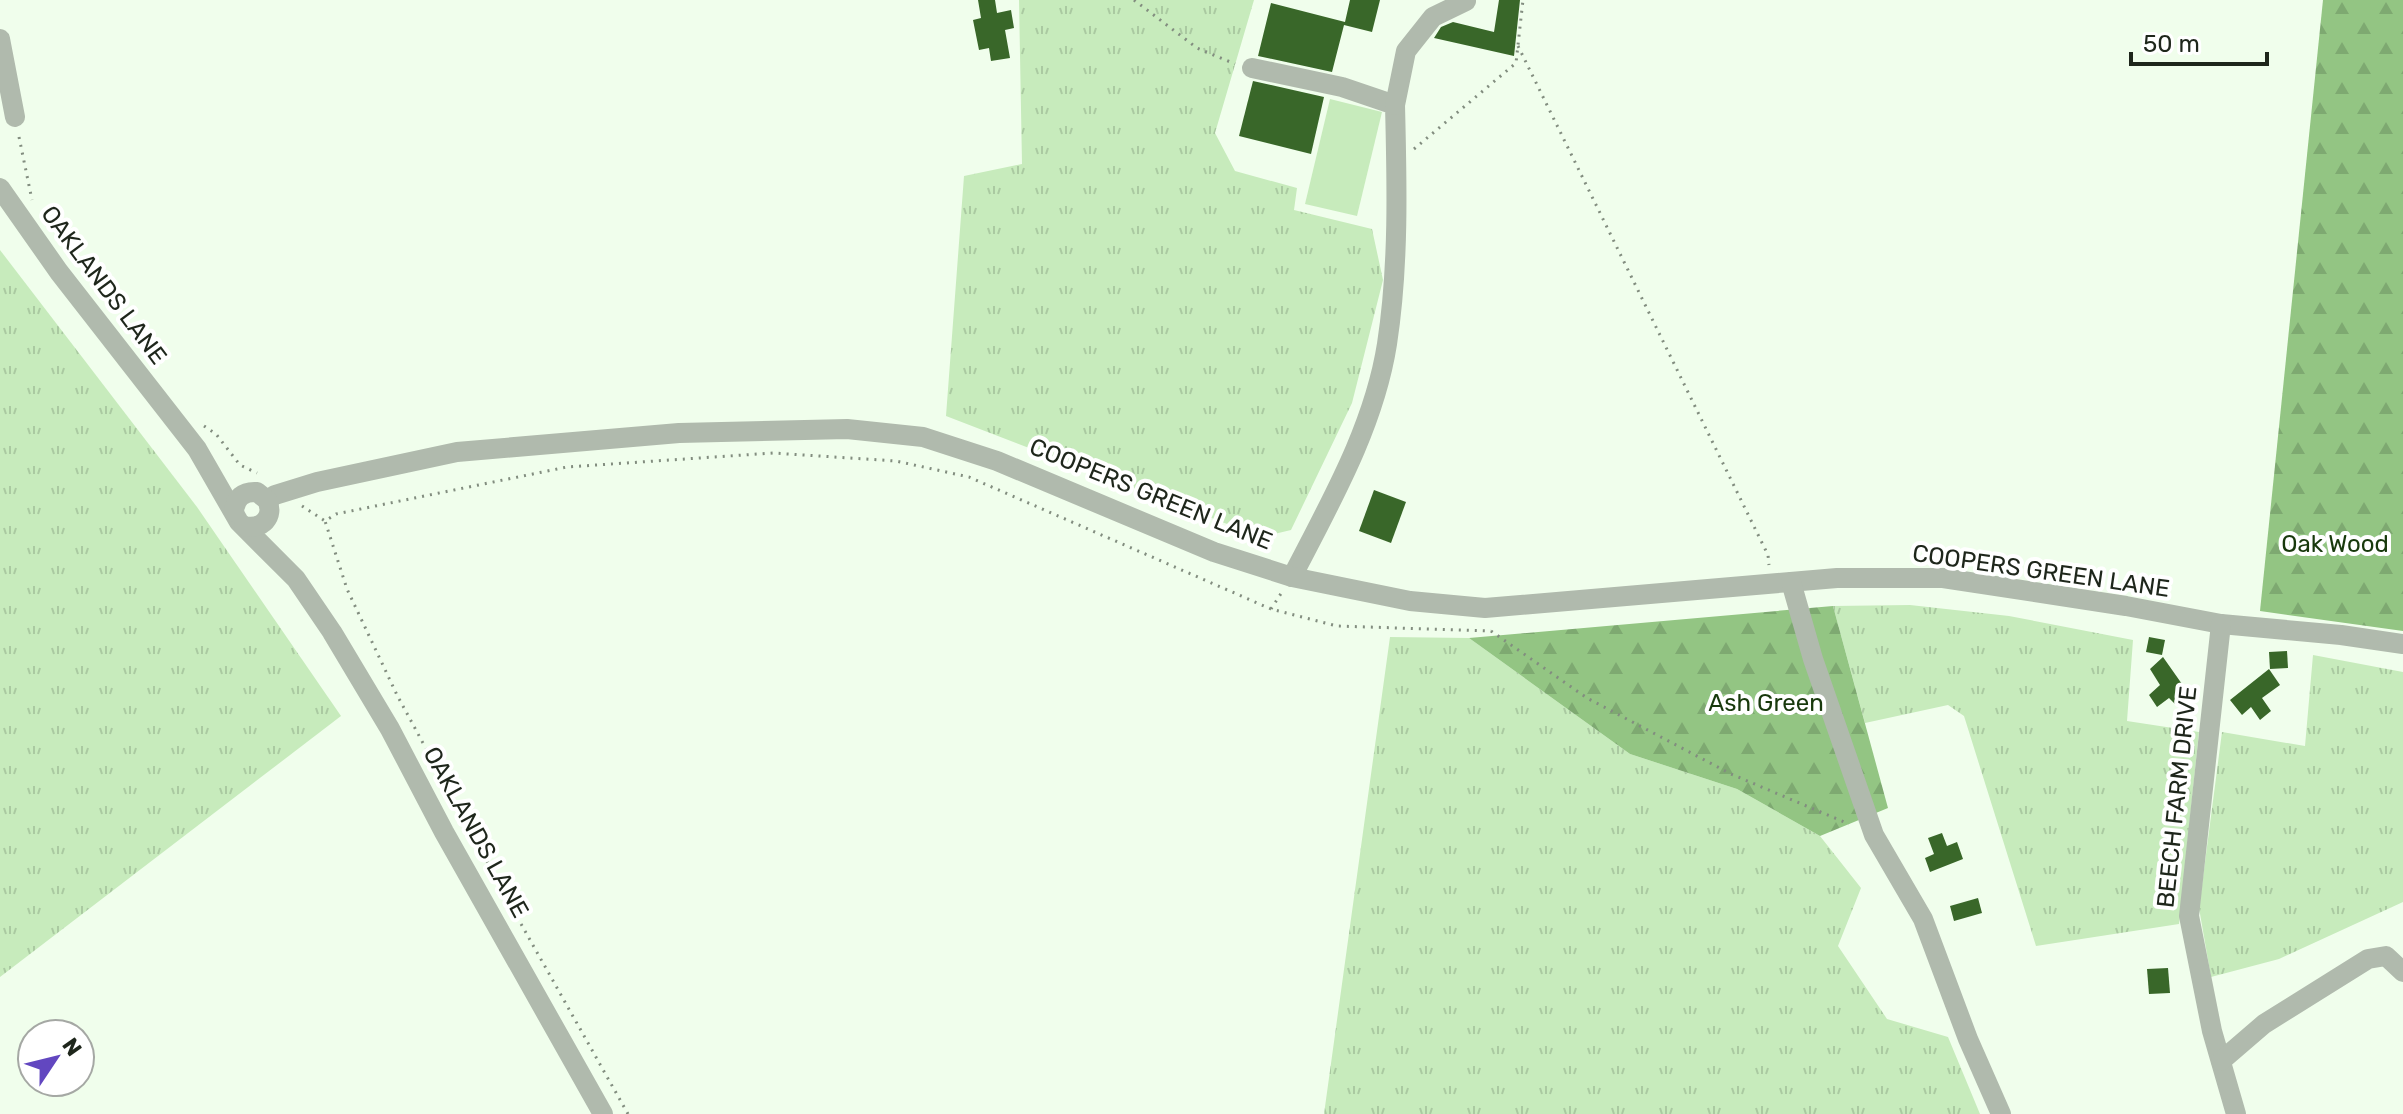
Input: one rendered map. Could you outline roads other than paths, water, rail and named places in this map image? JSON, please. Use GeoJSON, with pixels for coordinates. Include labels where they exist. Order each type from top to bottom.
{"type":"FeatureCollection","features":[{"type":"Feature","properties":{"kind":"street"},"geometry":{"type":"LineString","coordinates":[[1292,577],[1350,464],[1373,400],[1387,346],[1394,264],[1395,105],[1406,51],[1433,17],[1466,1]]}},
{"type":"Feature","properties":{"kind":"street"},"geometry":{"type":"LineString","coordinates":[[0,39],[15,117]]}},
{"type":"Feature","properties":{"kind":"street"},"geometry":{"type":"LineString","coordinates":[[1252,68],[1342,87],[1395,105]]}},
{"type":"Feature","properties":{"kind":"street","name":"OAKLANDS LANE"},"geometry":{"type":"LineString","coordinates":[[0,188],[59,272],[197,449],[239,519],[296,579],[332,632],[390,729],[444,832],[603,1114]]}},
{"type":"Feature","properties":{"kind":"street","name":"COOPERS GREEN LANE"},"geometry":{"type":"LineString","coordinates":[[261,496],[457,452],[679,433],[847,429],[923,437],[997,461],[1214,552],[1292,577],[1410,601],[1485,608],[1837,578],[1943,578],[2221,624],[2403,644]]}},
{"type":"Feature","properties":{"kind":"street","name":"OAKLANDS LANE"},"geometry":{"type":"LineString","coordinates":[[197,449],[261,496],[296,579]]}},
{"type":"Feature","properties":{"kind":"street"},"geometry":{"type":"LineString","coordinates":[[244,493],[261,496],[265,522],[255,527],[239,519],[236,501],[244,493]]}},
{"type":"Feature","properties":{"kind":"street"},"geometry":{"type":"LineString","coordinates":[[1782,582],[1813,659],[1874,835],[1923,919],[1973,1051],[2001,1114]]}},
{"type":"Feature","properties":{"kind":"street","name":"BEECH FARM DRIVE"},"geometry":{"type":"LineString","coordinates":[[2221,624],[2189,916],[2212,1031],[2236,1114]]}},
{"type":"Feature","properties":{"kind":"street"},"geometry":{"type":"LineString","coordinates":[[2221,1061],[2264,1024],[2368,959],[2386,956],[2403,972]]}},
{"type":"Feature","properties":{"kind":"park label","name":"Oak Wood"},"geometry":{"type":"Point","coordinates":[2335,544]}},
{"type":"Feature","properties":{"kind":"park label","name":"Ash Green"},"geometry":{"type":"Point","coordinates":[1766,703]}}]}
